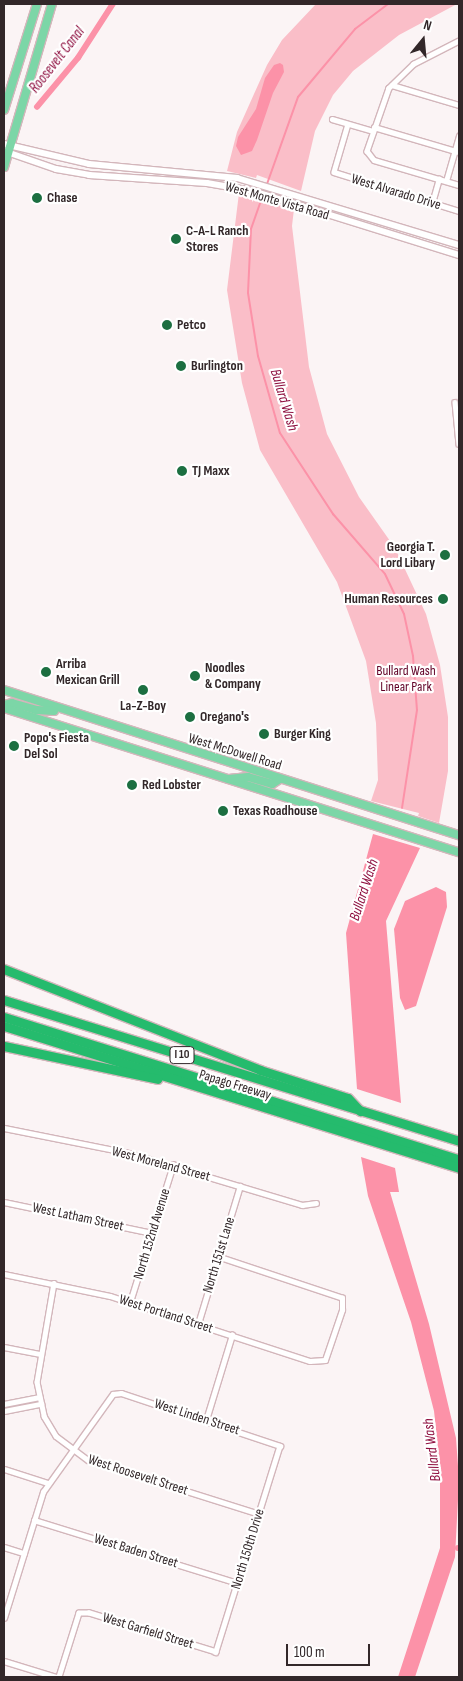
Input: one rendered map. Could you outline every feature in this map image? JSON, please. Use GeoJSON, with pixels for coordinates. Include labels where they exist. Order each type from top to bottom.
{"type":"FeatureCollection","features":[{"type":"Feature","properties":{"kind":"highway"},"geometry":{"type":"LineString","coordinates":[[4,969],[260,1070],[348,1098],[360,1111]]}},
{"type":"Feature","properties":{"kind":"highway","name":"Papago Freeway"},"geometry":{"type":"LineString","coordinates":[[4,1000],[459,1141]]}},
{"type":"Feature","properties":{"kind":"highway"},"geometry":{"type":"LineString","coordinates":[[4,1017],[459,1160]]}},
{"type":"Feature","properties":{"kind":"highway","name":"Papago Freeway"},"geometry":{"type":"LineString","coordinates":[[4,1026],[459,1170]]}},
{"type":"Feature","properties":{"kind":"highway"},"geometry":{"type":"LineString","coordinates":[[4,1046],[142,1077],[178,1081]]}},
{"type":"Feature","properties":{"kind":"main road"},"geometry":{"type":"LineString","coordinates":[[4,110],[37,4]]}},
{"type":"Feature","properties":{"kind":"main road"},"geometry":{"type":"LineString","coordinates":[[4,167],[7,144],[52,4]]}},
{"type":"Feature","properties":{"kind":"main road","name":"West McDowell Road"},"geometry":{"type":"LineString","coordinates":[[5,693],[459,835]]}},
{"type":"Feature","properties":{"kind":"main road"},"geometry":{"type":"LineString","coordinates":[[4,706],[12,703],[36,710],[63,711]]}},
{"type":"Feature","properties":{"kind":"main road","name":"West McDowell Road"},"geometry":{"type":"LineString","coordinates":[[4,706],[224,779],[459,852]]}},
{"type":"Feature","properties":{"kind":"main road"},"geometry":{"type":"LineString","coordinates":[[224,779],[248,777],[272,784],[280,780]]}},
{"type":"Feature","properties":{"kind":"street"},"geometry":{"type":"LineString","coordinates":[[459,41],[414,64],[392,85],[367,151],[369,156],[459,185]]}},
{"type":"Feature","properties":{"kind":"street"},"geometry":{"type":"LineString","coordinates":[[392,85],[459,105]]}},
{"type":"Feature","properties":{"kind":"street"},"geometry":{"type":"LineString","coordinates":[[332,119],[457,151]]}},
{"type":"Feature","properties":{"kind":"street","name":"West Alvarado Drive"},"geometry":{"type":"LineString","coordinates":[[348,124],[334,172],[459,211]]}},
{"type":"Feature","properties":{"kind":"street"},"geometry":{"type":"LineString","coordinates":[[446,181],[457,151],[459,136]]}},
{"type":"Feature","properties":{"kind":"street","name":"West Monte Vista Road"},"geometry":{"type":"LineString","coordinates":[[7,144],[78,162],[209,173],[255,182],[459,245]]}},
{"type":"Feature","properties":{"kind":"street","name":"West Monte Vista Road"},"geometry":{"type":"LineString","coordinates":[[6,152],[89,175],[213,184],[253,191],[459,255]]}},
{"type":"Feature","properties":{"kind":"street"},"geometry":{"type":"LineString","coordinates":[[432,203],[439,179]]}},
{"type":"Feature","properties":{"kind":"street"},"geometry":{"type":"LineString","coordinates":[[455,402],[459,444]]}},
{"type":"Feature","properties":{"kind":"street","name":"West Moreland Street"},"geometry":{"type":"LineString","coordinates":[[4,1128],[129,1153],[302,1205],[316,1203]]}},
{"type":"Feature","properties":{"kind":"street","name":"North 152nd Avenue"},"geometry":{"type":"LineString","coordinates":[[130,1302],[173,1165]]}},
{"type":"Feature","properties":{"kind":"street","name":"North 151st Lane"},"geometry":{"type":"LineString","coordinates":[[198,1324],[240,1186]]}},
{"type":"Feature","properties":{"kind":"street","name":"West Latham Street"},"geometry":{"type":"LineString","coordinates":[[4,1202],[152,1233]]}},
{"type":"Feature","properties":{"kind":"street","name":"West Portland Street"},"geometry":{"type":"LineString","coordinates":[[4,1274],[54,1283],[130,1302],[310,1362],[325,1360],[342,1310],[342,1298],[219,1257]]}},
{"type":"Feature","properties":{"kind":"street","name":"West Roosevelt Street"},"geometry":{"type":"LineString","coordinates":[[54,1283],[40,1354],[39,1397],[51,1428],[71,1450],[95,1463],[259,1514]]}},
{"type":"Feature","properties":{"kind":"street"},"geometry":{"type":"LineString","coordinates":[[206,1420],[232,1335]]}},
{"type":"Feature","properties":{"kind":"street"},"geometry":{"type":"LineString","coordinates":[[4,1347],[40,1354]]}},
{"type":"Feature","properties":{"kind":"street","name":"West Linden Street"},"geometry":{"type":"LineString","coordinates":[[71,1450],[113,1394],[121,1393],[280,1446]]}},
{"type":"Feature","properties":{"kind":"street"},"geometry":{"type":"LineString","coordinates":[[4,1404],[39,1397]]}},
{"type":"Feature","properties":{"kind":"street"},"geometry":{"type":"LineString","coordinates":[[4,1411],[41,1404]]}},
{"type":"Feature","properties":{"kind":"street","name":"North 150th Drive"},"geometry":{"type":"LineString","coordinates":[[216,1652],[280,1446]]}},
{"type":"Feature","properties":{"kind":"street"},"geometry":{"type":"LineString","coordinates":[[4,1618],[34,1520],[48,1482],[71,1450]]}},
{"type":"Feature","properties":{"kind":"street"},"geometry":{"type":"LineString","coordinates":[[4,1469],[48,1482]]}},
{"type":"Feature","properties":{"kind":"street","name":"West Baden Street"},"geometry":{"type":"LineString","coordinates":[[34,1520],[238,1583]]}},
{"type":"Feature","properties":{"kind":"street"},"geometry":{"type":"LineString","coordinates":[[4,1547],[24,1553]]}},
{"type":"Feature","properties":{"kind":"street","name":"West Garfield Street"},"geometry":{"type":"LineString","coordinates":[[58,1677],[79,1614],[89,1612],[216,1652]]}},
{"type":"Feature","properties":{"kind":"street"},"geometry":{"type":"LineString","coordinates":[[4,1661],[58,1677]]}},
{"type":"Feature","properties":{"kind":"green space"},"geometry":{"type":"Polygon","coordinates":[[[316,4],[457,4],[399,35],[353,71],[333,95],[315,131],[301,191],[257,175],[256,178],[227,171],[237,132],[267,65],[282,40],[316,4]]]}},
{"type":"Feature","properties":{"kind":"green space","name":"Bullard Wash Linear Park"},"geometry":{"type":"Polygon","coordinates":[[[239,193],[294,209],[292,226],[309,367],[327,434],[359,497],[395,548],[426,614],[440,665],[448,717],[448,771],[439,823],[418,816],[419,813],[371,801],[378,780],[376,723],[366,661],[337,582],[260,450],[242,383],[227,290],[239,193]]]}},
{"type":"Feature","properties":{"kind":"water"},"geometry":{"type":"Polygon","coordinates":[[[280,63],[283,65],[284,72],[273,93],[257,140],[252,151],[241,155],[236,146],[238,137],[256,109],[265,78],[274,65],[280,63]]]}},
{"type":"Feature","properties":{"kind":"water"},"geometry":{"type":"Polygon","coordinates":[[[373,834],[420,848],[386,921],[401,1103],[357,1089],[346,933],[373,834]]]}},
{"type":"Feature","properties":{"kind":"water"},"geometry":{"type":"Polygon","coordinates":[[[436,887],[446,892],[447,907],[416,1006],[405,1010],[400,998],[394,929],[405,901],[436,887]]]}},
{"type":"Feature","properties":{"kind":"water"},"geometry":{"type":"Polygon","coordinates":[[[361,1157],[395,1168],[399,1192],[390,1192],[429,1324],[456,1438],[459,1480],[455,1557],[415,1677],[398,1677],[440,1548],[440,1466],[434,1411],[411,1322],[368,1196],[361,1157]]]}},
{"type":"Feature","properties":{"kind":"waterway","name":"Roosevelt Canal"},"geometry":{"type":"LineString","coordinates":[[37,107],[78,58],[113,4]]}},
{"type":"Feature","properties":{"kind":"waterway","name":"Bullard Wash"},"geometry":{"type":"LineString","coordinates":[[267,184],[298,97],[355,29],[388,4]]}},
{"type":"Feature","properties":{"kind":"waterway","name":"Bullard Wash"},"geometry":{"type":"LineString","coordinates":[[265,189],[251,229],[248,293],[258,356],[280,433],[333,514],[385,574],[404,614],[413,656],[417,710],[402,808]]}},
{"type":"Feature","properties":{"kind":"place","name":"Chase"},"geometry":{"type":"Point","coordinates":[37,198]}},
{"type":"Feature","properties":{"kind":"place","name":"C-A-L Ranch Stores"},"geometry":{"type":"Point","coordinates":[176,239]}},
{"type":"Feature","properties":{"kind":"place","name":"Petco"},"geometry":{"type":"Point","coordinates":[167,325]}},
{"type":"Feature","properties":{"kind":"place","name":"Burlington"},"geometry":{"type":"Point","coordinates":[181,366]}},
{"type":"Feature","properties":{"kind":"place","name":"TJ Maxx"},"geometry":{"type":"Point","coordinates":[182,471]}},
{"type":"Feature","properties":{"kind":"place","name":"Georgia T. Lord Libary"},"geometry":{"type":"Point","coordinates":[445,555]}},
{"type":"Feature","properties":{"kind":"place","name":"Human Resources"},"geometry":{"type":"Point","coordinates":[443,599]}},
{"type":"Feature","properties":{"kind":"place","name":"Arriba Mexican Grill"},"geometry":{"type":"Point","coordinates":[46,672]}},
{"type":"Feature","properties":{"kind":"place","name":"Noodles & Company"},"geometry":{"type":"Point","coordinates":[195,676]}},
{"type":"Feature","properties":{"kind":"place","name":"La-Z-Boy"},"geometry":{"type":"Point","coordinates":[143,690]}},
{"type":"Feature","properties":{"kind":"place","name":"Oregano's"},"geometry":{"type":"Point","coordinates":[190,717]}},
{"type":"Feature","properties":{"kind":"place","name":"Burger King"},"geometry":{"type":"Point","coordinates":[264,734]}},
{"type":"Feature","properties":{"kind":"place","name":"Popo's Fiesta Del Sol"},"geometry":{"type":"Point","coordinates":[14,746]}},
{"type":"Feature","properties":{"kind":"place","name":"Red Lobster"},"geometry":{"type":"Point","coordinates":[132,785]}},
{"type":"Feature","properties":{"kind":"place","name":"Texas Roadhouse"},"geometry":{"type":"Point","coordinates":[223,811]}}]}
